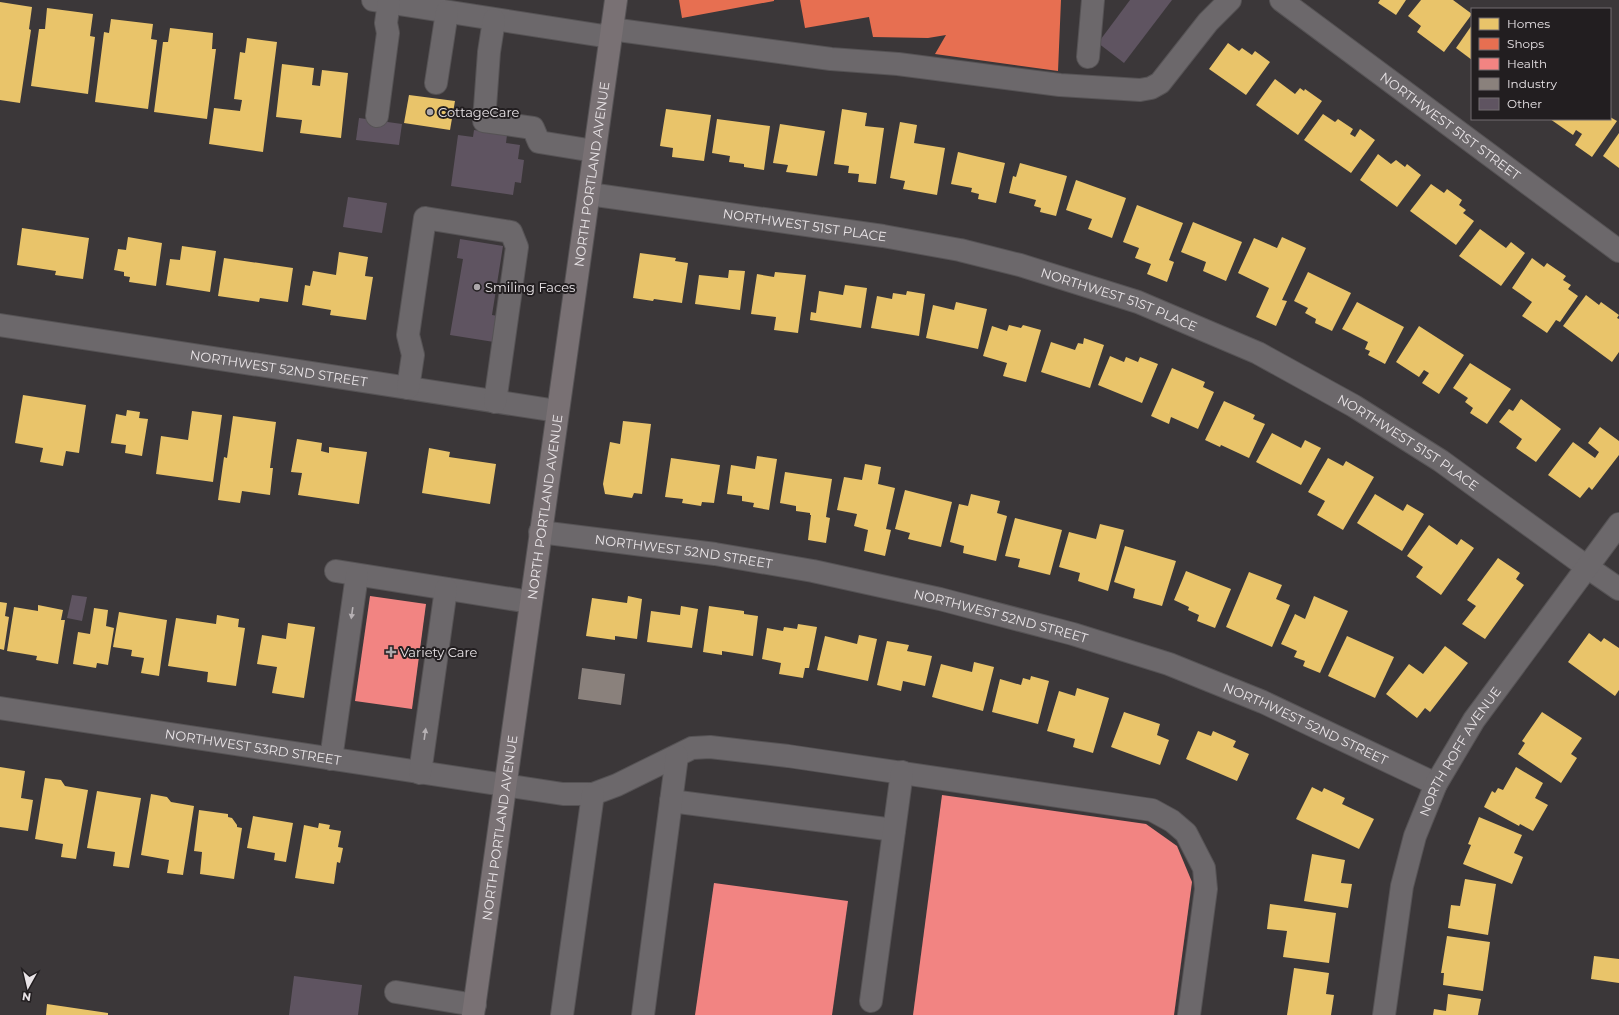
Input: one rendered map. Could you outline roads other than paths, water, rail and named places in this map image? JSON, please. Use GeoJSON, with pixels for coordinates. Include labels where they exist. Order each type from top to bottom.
{"type":"FeatureCollection","features":[{"type":"Feature","properties":{"kind":"main road","name":"NORTH PORTLAND AVENUE"},"geometry":{"type":"LineString","coordinates":[[474,1010],[530,602],[616,0]]}},
{"type":"Feature","properties":{"kind":"street"},"geometry":{"type":"LineString","coordinates":[[1088,58],[1093,0]]}},
{"type":"Feature","properties":{"kind":"street","name":"NORTHWEST 51ST STREET"},"geometry":{"type":"LineString","coordinates":[[1281,0],[1619,251]]}},
{"type":"Feature","properties":{"kind":"street"},"geometry":{"type":"LineString","coordinates":[[377,116],[388,33],[386,23],[389,2],[494,20],[831,59],[898,64],[1060,84],[1140,90],[1151,88],[1160,83],[1208,22],[1219,4]]}},
{"type":"Feature","properties":{"kind":"street"},"geometry":{"type":"LineString","coordinates":[[436,83],[446,12]]}},
{"type":"Feature","properties":{"kind":"street"},"geometry":{"type":"LineString","coordinates":[[494,20],[484,121],[533,128],[539,142],[594,151]]}},
{"type":"Feature","properties":{"kind":"street","name":"NORTHWEST 51ST PLACE"},"geometry":{"type":"LineString","coordinates":[[588,194],[642,203],[883,236],[960,250],[1020,265],[1138,302],[1258,353],[1354,406],[1441,461],[1586,568],[1619,589]]}},
{"type":"Feature","properties":{"kind":"street"},"geometry":{"type":"LineString","coordinates":[[408,388],[413,355],[408,335],[424,218],[511,232],[517,248],[495,402]]}},
{"type":"Feature","properties":{"kind":"street","name":"NORTHWEST 52ND STREET"},"geometry":{"type":"LineString","coordinates":[[0,325],[557,411]]}},
{"type":"Feature","properties":{"kind":"street","name":"NORTH ROFF AVENUE"},"geometry":{"type":"LineString","coordinates":[[1384,1015],[1402,886],[1415,836],[1436,784],[1474,720],[1619,524]]}},
{"type":"Feature","properties":{"kind":"street","name":"NORTHWEST 52ND STREET"},"geometry":{"type":"LineString","coordinates":[[540,532],[715,554],[813,571],[940,600],[1073,634],[1168,664],[1263,702],[1436,784]]}},
{"type":"Feature","properties":{"kind":"street"},"geometry":{"type":"LineString","coordinates":[[336,571],[357,579],[446,593],[530,602]]}},
{"type":"Feature","properties":{"kind":"street"},"geometry":{"type":"LineString","coordinates":[[331,760],[357,579]]}},
{"type":"Feature","properties":{"kind":"street"},"geometry":{"type":"LineString","coordinates":[[420,773],[446,593]]}},
{"type":"Feature","properties":{"kind":"street","name":"NORTHWEST 53RD STREET"},"geometry":{"type":"LineString","coordinates":[[0,708],[505,787],[563,794],[593,794]]}},
{"type":"Feature","properties":{"kind":"street"},"geometry":{"type":"LineString","coordinates":[[562,1015],[593,794],[617,785],[692,748],[710,747],[902,772],[1152,810],[1172,821],[1186,833],[1204,868],[1206,889],[1189,1015]]}},
{"type":"Feature","properties":{"kind":"street"},"geometry":{"type":"LineString","coordinates":[[643,1015],[677,756]]}},
{"type":"Feature","properties":{"kind":"street"},"geometry":{"type":"LineString","coordinates":[[871,1001],[902,772]]}},
{"type":"Feature","properties":{"kind":"street"},"geometry":{"type":"LineString","coordinates":[[671,801],[894,830]]}},
{"type":"Feature","properties":{"kind":"street"},"geometry":{"type":"LineString","coordinates":[[396,992],[474,1010]]}},
{"type":"Feature","properties":{"kind":"place","name":"CottageCare"},"geometry":{"type":"Point","coordinates":[430,112]}},
{"type":"Feature","properties":{"kind":"place","name":"Smiling Faces"},"geometry":{"type":"Point","coordinates":[477,287]}},
{"type":"Feature","properties":{"kind":"place","name":"Variety Care"},"geometry":{"type":"Point","coordinates":[391,652]}}]}
